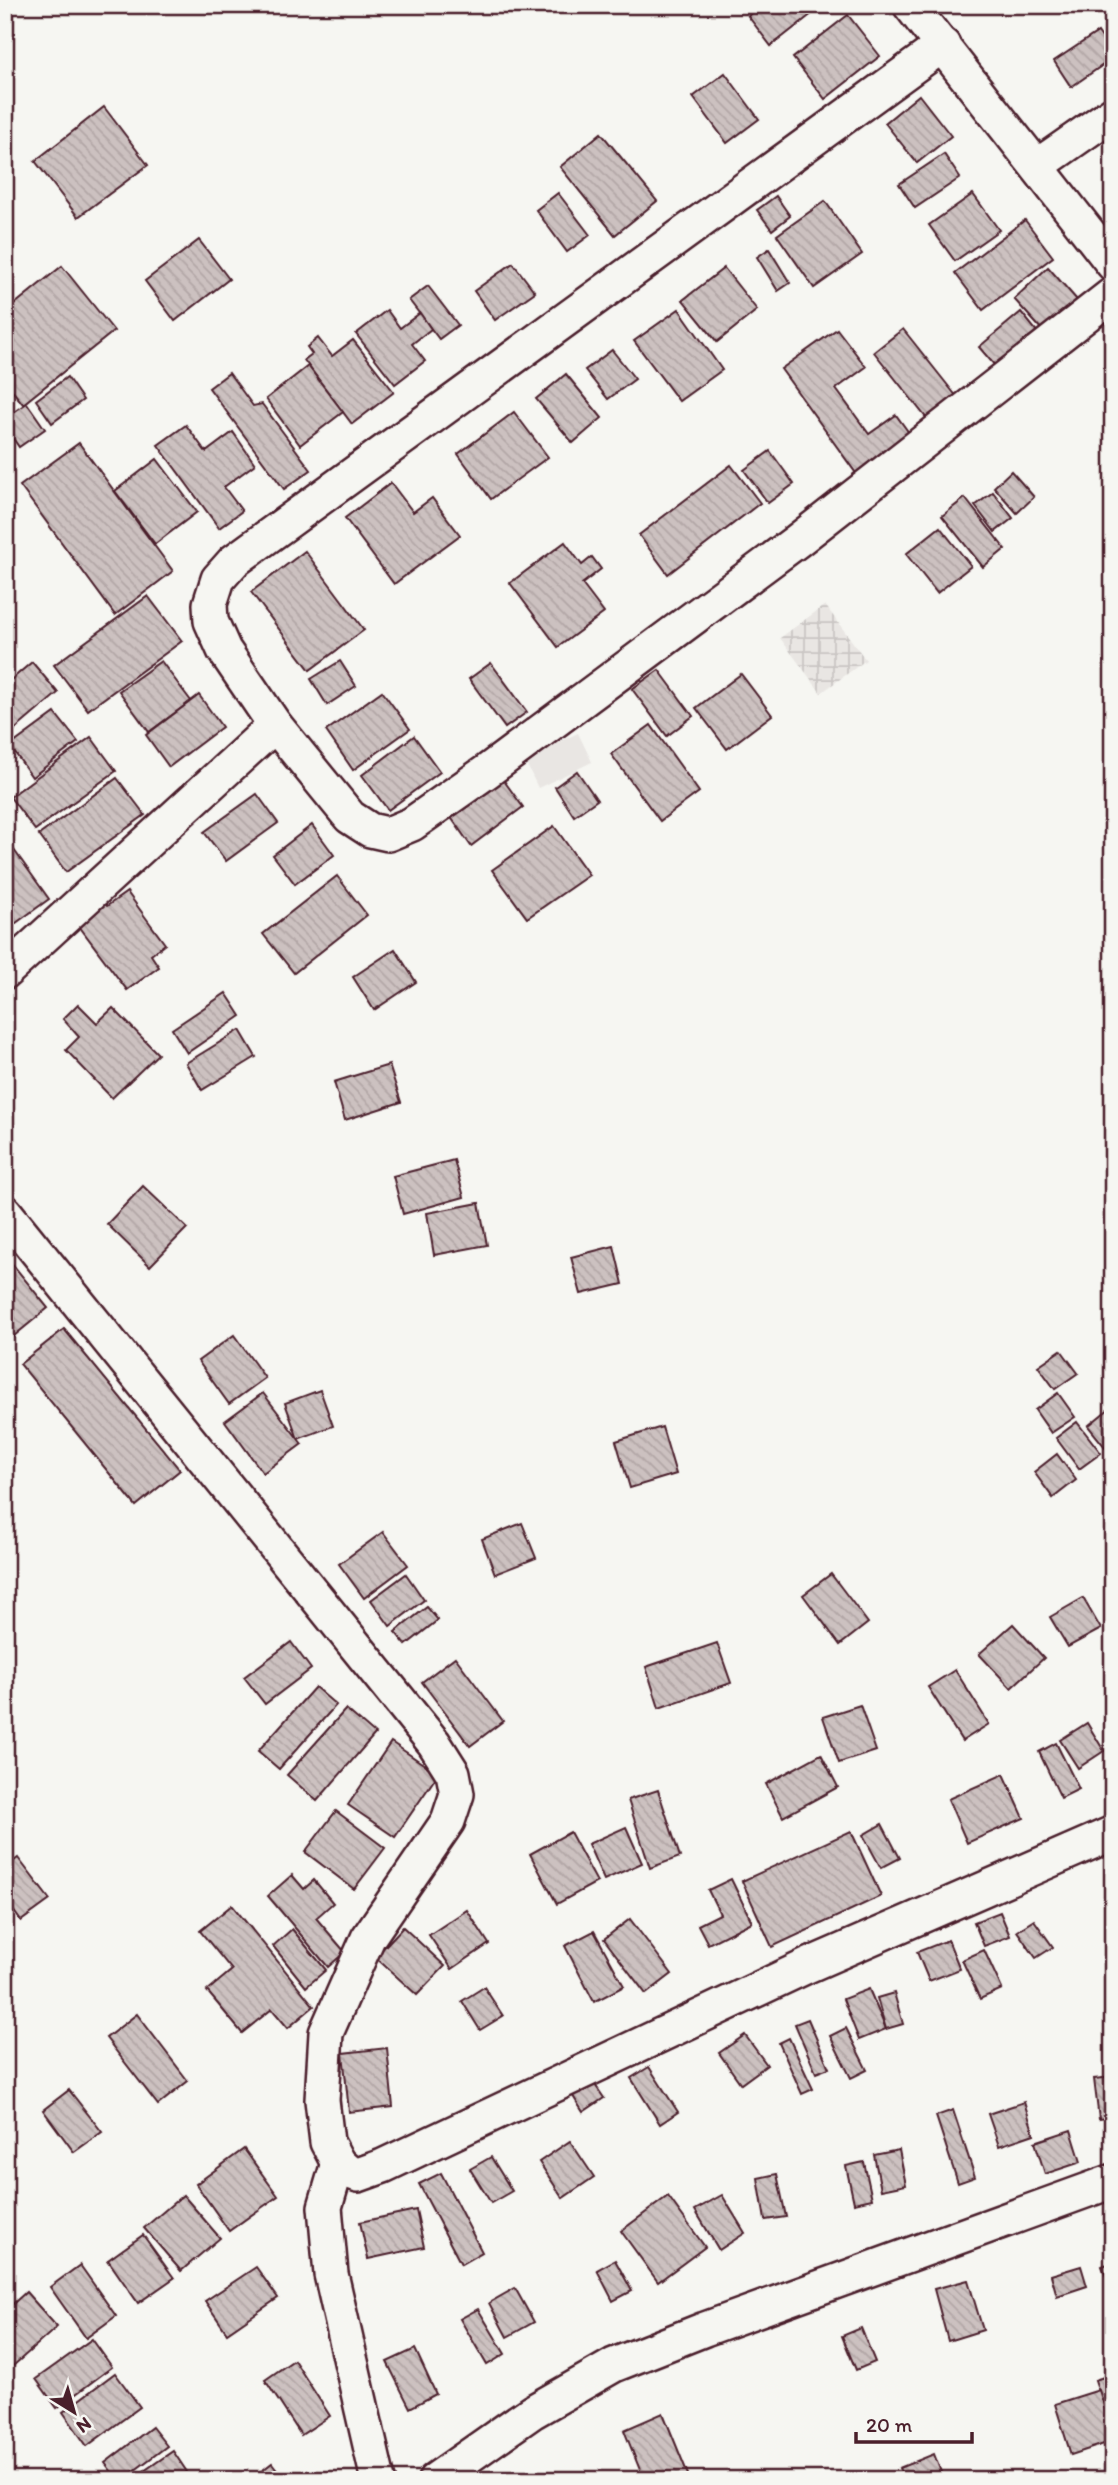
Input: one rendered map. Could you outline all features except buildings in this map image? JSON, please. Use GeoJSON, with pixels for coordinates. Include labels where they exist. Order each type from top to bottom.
{"type":"FeatureCollection","features":[{"type":"Feature","properties":{"kind":"street"},"geometry":{"type":"LineString","coordinates":[[910,5],[1113,264]]}},
{"type":"Feature","properties":{"kind":"street"},"geometry":{"type":"LineString","coordinates":[[943,45],[234,561],[218,579],[210,604],[211,621],[224,650],[275,725],[350,817],[370,830],[388,834],[412,824],[786,550],[1113,294]]}},
{"type":"Feature","properties":{"kind":"street"},"geometry":{"type":"LineString","coordinates":[[1037,166],[1113,113]]}},
{"type":"Feature","properties":{"kind":"street"},"geometry":{"type":"LineString","coordinates":[[5,972],[275,725]]}},
{"type":"Feature","properties":{"kind":"street"},"geometry":{"type":"LineString","coordinates":[[5,1212],[434,1743],[453,1773],[457,1794],[448,1821],[368,1938],[326,2033],[322,2100],[327,2142],[338,2164],[347,2171],[358,2175],[383,2165],[807,1966],[1113,1833]]}},
{"type":"Feature","properties":{"kind":"street"},"geometry":{"type":"LineString","coordinates":[[338,2164],[325,2207],[331,2274],[378,2480]]}},
{"type":"Feature","properties":{"kind":"street"},"geometry":{"type":"LineString","coordinates":[[435,2480],[532,2412],[614,2365],[705,2329],[1113,2181]]}},
{"type":"Feature","properties":{"kind":"shaded area"},"geometry":{"type":"Polygon","coordinates":[[[825,605],[866,660],[821,693],[780,638],[825,605]]]}},
{"type":"Feature","properties":{"kind":"shaded area"},"geometry":{"type":"Polygon","coordinates":[[[578,733],[592,762],[538,788],[524,759],[578,733]]]}}]}
